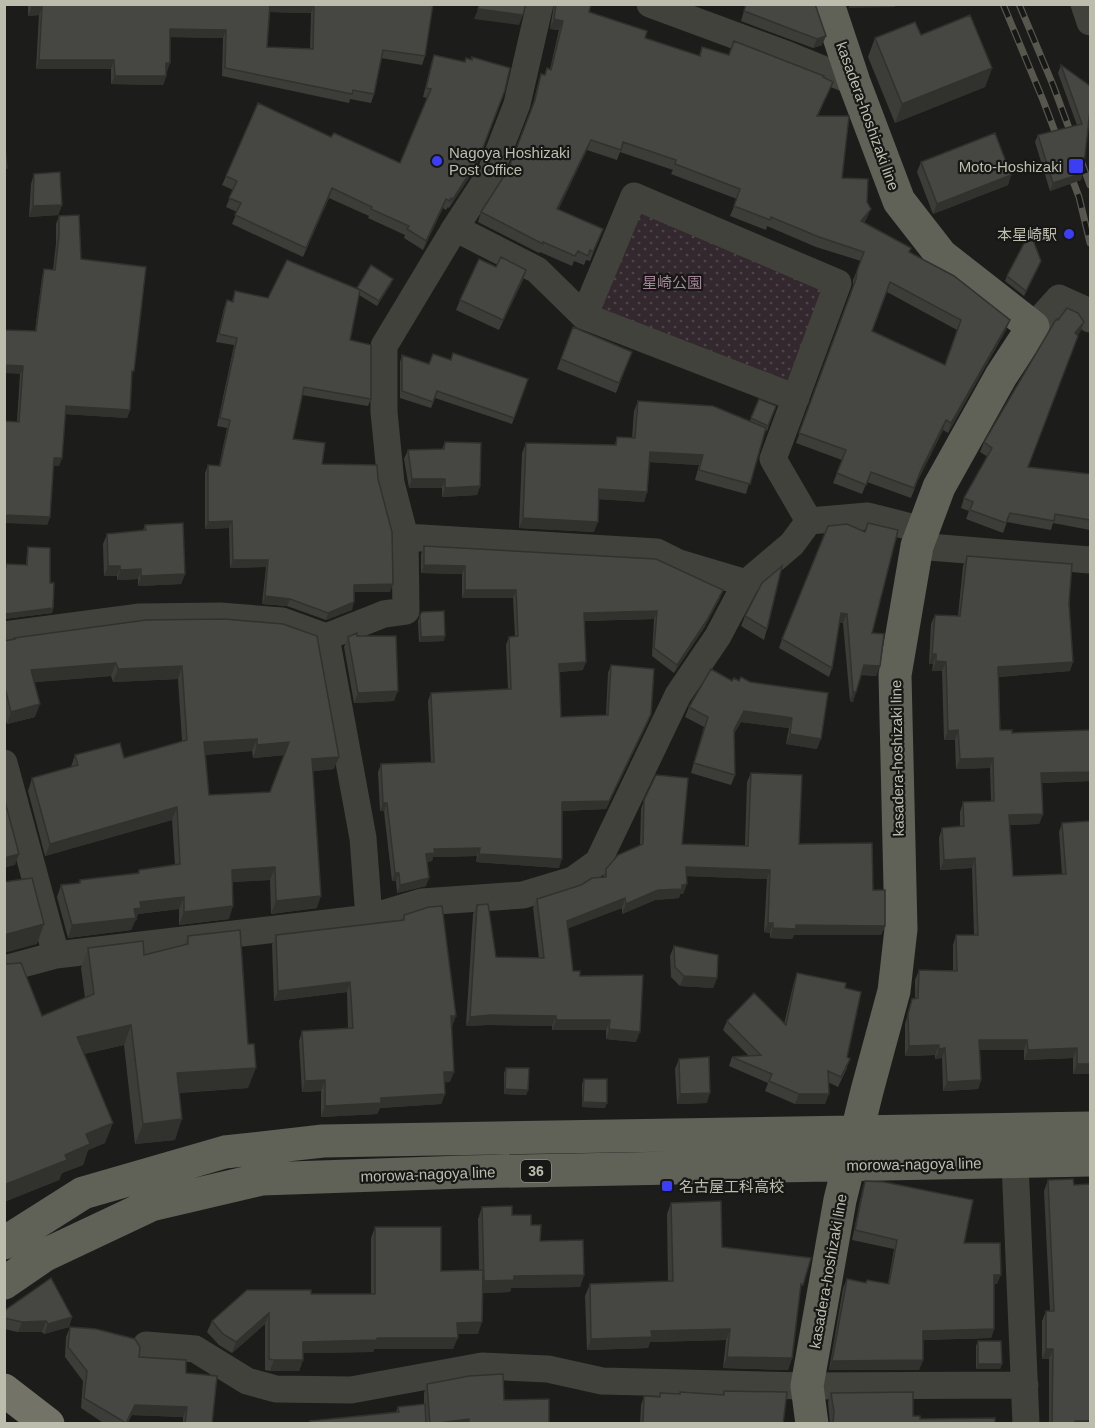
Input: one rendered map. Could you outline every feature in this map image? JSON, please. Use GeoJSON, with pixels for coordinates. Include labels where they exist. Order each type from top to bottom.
{"type":"FeatureCollection","features":[{"type":"Feature","properties":{"kind":"highway"},"geometry":{"type":"LineString","coordinates":[[4,1390],[48,1424]]}},
{"type":"Feature","properties":{"kind":"main road","name":"kasadera-hoshizaki line"},"geometry":{"type":"LineString","coordinates":[[812,1424],[807,1386],[848,1165],[894,991],[901,929],[895,675],[920,538],[944,477],[1001,376],[1033,327],[941,255],[899,201],[854,82],[828,4]]}},
{"type":"Feature","properties":{"kind":"main road","name":"36"},"geometry":{"type":"LineString","coordinates":[[4,1243],[83,1193],[225,1152],[323,1141],[1090,1128]]}},
{"type":"Feature","properties":{"kind":"main road","name":"morowa-nagoya line"},"geometry":{"type":"LineString","coordinates":[[4,1283],[45,1255],[151,1205],[262,1179],[464,1172],[1090,1161]]}},
{"type":"Feature","properties":{"kind":"street"},"geometry":{"type":"LineString","coordinates":[[4,635],[140,617],[220,616],[282,621],[326,637],[384,614],[406,612],[405,537],[392,483],[385,423],[384,346],[490,174],[513,114],[540,4]]}},
{"type":"Feature","properties":{"kind":"street"},"geometry":{"type":"LineString","coordinates":[[650,4],[854,82]]}},
{"type":"Feature","properties":{"kind":"street"},"geometry":{"type":"LineString","coordinates":[[1084,4],[1090,22]]}},
{"type":"Feature","properties":{"kind":"street"},"geometry":{"type":"LineString","coordinates":[[584,316],[634,196],[838,283],[773,459],[808,521]]}},
{"type":"Feature","properties":{"kind":"street"},"geometry":{"type":"LineString","coordinates":[[455,228],[537,270],[584,316],[796,398]]}},
{"type":"Feature","properties":{"kind":"street"},"geometry":{"type":"LineString","coordinates":[[1033,327],[1059,298],[1090,312],[1090,320]]}},
{"type":"Feature","properties":{"kind":"street"},"geometry":{"type":"LineString","coordinates":[[808,521],[868,516],[920,538],[1090,560]]}},
{"type":"Feature","properties":{"kind":"street"},"geometry":{"type":"LineString","coordinates":[[4,969],[56,955],[369,918],[422,902],[523,895],[573,880],[597,862],[678,695],[718,636],[746,583],[792,544],[808,521]]}},
{"type":"Feature","properties":{"kind":"street"},"geometry":{"type":"LineString","coordinates":[[405,537],[657,552],[679,563],[746,583]]}},
{"type":"Feature","properties":{"kind":"street"},"geometry":{"type":"LineString","coordinates":[[326,637],[363,838],[369,918]]}},
{"type":"Feature","properties":{"kind":"street"},"geometry":{"type":"LineString","coordinates":[[4,763],[56,955]]}},
{"type":"Feature","properties":{"kind":"street"},"geometry":{"type":"LineString","coordinates":[[1015,1162],[1026,1424]]}},
{"type":"Feature","properties":{"kind":"street"},"geometry":{"type":"LineString","coordinates":[[146,1345],[195,1349],[247,1381],[276,1389],[351,1390],[482,1366],[548,1369],[602,1381],[807,1386],[1025,1384]]}},
{"type":"Feature","properties":{"kind":"green space","name":"星崎公園"},"geometry":{"type":"Polygon","coordinates":[[[646,210],[820,285],[823,297],[794,380],[784,388],[606,316],[599,304],[633,215],[646,210]]]}},
{"type":"Feature","properties":{"kind":"building"},"geometry":{"type":"Polygon","coordinates":[[[31,4],[270,4],[267,47],[313,49],[314,5],[299,4],[433,4],[425,56],[383,50],[374,94],[353,90],[352,94],[225,68],[226,30],[170,29],[170,63],[166,63],[166,76],[115,76],[114,60],[39,60],[42,7],[32,7],[31,4]]]}},
{"type":"Feature","properties":{"kind":"building"},"geometry":{"type":"Polygon","coordinates":[[[479,4],[526,4],[523,15],[478,9],[479,4]]]}},
{"type":"Feature","properties":{"kind":"building"},"geometry":{"type":"Polygon","coordinates":[[[556,4],[591,4],[589,12],[647,31],[645,38],[700,56],[702,47],[729,55],[734,41],[824,76],[833,82],[817,116],[849,116],[842,178],[868,179],[867,202],[871,209],[861,221],[911,248],[909,252],[954,276],[1010,320],[951,423],[946,420],[914,488],[871,472],[866,485],[837,473],[846,450],[799,433],[864,252],[819,237],[771,217],[770,220],[734,206],[740,189],[675,164],[676,160],[623,142],[621,150],[591,140],[557,209],[603,229],[593,252],[590,250],[588,256],[578,251],[575,256],[543,242],[543,244],[481,212],[508,170],[535,100],[541,74],[545,75],[547,68],[551,70],[563,21],[554,19],[556,4]],[[890,282],[872,331],[945,365],[961,320],[890,282]]]}},
{"type":"Feature","properties":{"kind":"building"},"geometry":{"type":"Polygon","coordinates":[[[746,4],[815,4],[826,36],[817,39],[744,11],[746,4]]]}},
{"type":"Feature","properties":{"kind":"building"},"geometry":{"type":"Polygon","coordinates":[[[970,15],[992,68],[902,104],[875,38],[915,22],[921,35],[970,15]]]}},
{"type":"Feature","properties":{"kind":"building"},"geometry":{"type":"Polygon","coordinates":[[[434,55],[465,62],[466,58],[472,60],[472,57],[510,68],[505,90],[479,158],[453,199],[451,198],[450,201],[446,199],[426,241],[407,229],[409,226],[332,188],[306,248],[235,215],[241,203],[229,198],[237,181],[226,176],[258,103],[331,137],[334,133],[400,163],[431,89],[426,88],[434,55]]]}},
{"type":"Feature","properties":{"kind":"building"},"geometry":{"type":"Polygon","coordinates":[[[1061,65],[1090,86],[1090,110],[1083,173],[1053,183],[1038,135],[1082,124],[1061,65]]]}},
{"type":"Feature","properties":{"kind":"building"},"geometry":{"type":"Polygon","coordinates":[[[995,133],[1011,175],[937,204],[921,162],[995,133]]]}},
{"type":"Feature","properties":{"kind":"building"},"geometry":{"type":"Polygon","coordinates":[[[4,140],[7,168],[4,168],[4,140]]]}},
{"type":"Feature","properties":{"kind":"building"},"geometry":{"type":"Polygon","coordinates":[[[60,172],[62,205],[33,206],[34,174],[60,172]]]}},
{"type":"Feature","properties":{"kind":"building"},"geometry":{"type":"Polygon","coordinates":[[[79,215],[81,259],[146,267],[134,371],[132,371],[130,410],[66,406],[62,458],[54,458],[50,517],[4,515],[4,421],[19,422],[23,366],[4,365],[4,330],[36,331],[44,269],[55,270],[59,216],[79,215]]]}},
{"type":"Feature","properties":{"kind":"building"},"geometry":{"type":"Polygon","coordinates":[[[1030,232],[1041,261],[1026,291],[1007,276],[1030,232]]]}},
{"type":"Feature","properties":{"kind":"building"},"geometry":{"type":"Polygon","coordinates":[[[501,257],[526,270],[503,320],[460,300],[479,259],[496,267],[501,257]]]}},
{"type":"Feature","properties":{"kind":"building"},"geometry":{"type":"Polygon","coordinates":[[[287,260],[360,290],[350,340],[371,345],[371,399],[304,387],[293,439],[325,443],[322,464],[377,465],[378,479],[392,532],[393,584],[354,585],[354,602],[328,613],[290,599],[265,596],[268,560],[233,560],[232,521],[208,522],[208,465],[220,466],[230,420],[220,418],[237,338],[219,334],[227,300],[233,302],[235,291],[268,298],[287,260]]]}},
{"type":"Feature","properties":{"kind":"building"},"geometry":{"type":"Polygon","coordinates":[[[371,265],[393,279],[379,301],[357,288],[371,265]]]}},
{"type":"Feature","properties":{"kind":"building"},"geometry":{"type":"Polygon","coordinates":[[[1067,308],[1078,313],[1084,322],[1075,333],[1078,336],[1028,467],[1090,474],[1090,520],[1055,514],[1054,521],[1010,513],[1006,523],[970,510],[973,502],[964,498],[992,448],[984,442],[1055,321],[1067,308]]]}},
{"type":"Feature","properties":{"kind":"building"},"geometry":{"type":"Polygon","coordinates":[[[573,327],[632,352],[619,383],[561,359],[573,327]]]}},
{"type":"Feature","properties":{"kind":"building"},"geometry":{"type":"Polygon","coordinates":[[[453,353],[528,379],[514,418],[437,391],[433,402],[402,391],[402,355],[429,364],[433,354],[451,360],[453,353]]]}},
{"type":"Feature","properties":{"kind":"building"},"geometry":{"type":"Polygon","coordinates":[[[759,399],[776,406],[768,426],[751,418],[759,399]]]}},
{"type":"Feature","properties":{"kind":"building"},"geometry":{"type":"Polygon","coordinates":[[[638,401],[713,406],[766,428],[750,484],[699,470],[703,455],[650,452],[647,492],[599,489],[598,522],[523,518],[526,443],[616,445],[617,437],[635,438],[638,401]]]}},
{"type":"Feature","properties":{"kind":"building"},"geometry":{"type":"Polygon","coordinates":[[[445,442],[481,443],[480,486],[445,488],[445,479],[412,479],[408,450],[444,449],[445,442]]]}},
{"type":"Feature","properties":{"kind":"building"},"geometry":{"type":"Polygon","coordinates":[[[183,523],[185,574],[141,576],[141,569],[120,570],[120,566],[108,566],[107,534],[146,530],[145,525],[183,523]]]}},
{"type":"Feature","properties":{"kind":"building"},"geometry":{"type":"Polygon","coordinates":[[[868,523],[898,530],[872,633],[884,634],[880,666],[864,665],[856,692],[853,692],[847,614],[841,613],[832,668],[782,639],[828,526],[847,524],[865,532],[868,523]]]}},
{"type":"Feature","properties":{"kind":"building"},"geometry":{"type":"Polygon","coordinates":[[[424,546],[656,559],[723,590],[707,620],[677,665],[654,648],[657,611],[584,613],[586,662],[559,664],[561,717],[608,715],[611,665],[654,669],[651,714],[609,801],[562,802],[562,859],[479,854],[480,848],[434,849],[435,853],[426,854],[429,878],[400,885],[399,873],[395,873],[387,803],[383,803],[381,764],[434,762],[431,693],[511,689],[509,637],[518,636],[516,590],[465,590],[465,566],[424,565],[424,546]]]}},
{"type":"Feature","properties":{"kind":"building"},"geometry":{"type":"Polygon","coordinates":[[[28,547],[50,548],[50,583],[54,583],[53,608],[6,614],[4,567],[6,564],[27,565],[28,547]]]}},
{"type":"Feature","properties":{"kind":"building"},"geometry":{"type":"Polygon","coordinates":[[[967,556],[1072,564],[1069,603],[1073,662],[998,667],[1000,730],[1012,730],[1012,733],[1090,730],[1090,772],[1041,773],[1043,814],[1009,815],[1013,876],[1066,874],[1062,823],[1090,821],[1090,1064],[1077,1064],[1077,1048],[1028,1050],[1027,1040],[979,1040],[981,1080],[947,1082],[945,1048],[939,1049],[939,1045],[909,1046],[908,1014],[912,999],[918,998],[919,970],[957,971],[956,935],[978,935],[975,858],[944,860],[942,828],[964,826],[963,802],[994,801],[993,758],[960,759],[958,730],[948,731],[946,662],[936,661],[936,654],[932,654],[935,615],[960,616],[967,556]]]}},
{"type":"Feature","properties":{"kind":"building"},"geometry":{"type":"Polygon","coordinates":[[[782,566],[767,629],[745,616],[762,583],[782,566]]]}},
{"type":"Feature","properties":{"kind":"building"},"geometry":{"type":"Polygon","coordinates":[[[444,611],[445,636],[421,637],[420,615],[422,612],[444,611]]]}},
{"type":"Feature","properties":{"kind":"building"},"geometry":{"type":"Polygon","coordinates":[[[224,619],[283,624],[317,636],[339,757],[312,759],[321,896],[276,901],[275,867],[232,870],[233,906],[184,912],[184,897],[140,902],[141,908],[134,909],[136,918],[72,925],[61,885],[180,864],[177,807],[50,844],[32,778],[78,765],[75,755],[120,743],[124,758],[187,740],[182,666],[118,669],[116,663],[31,670],[40,704],[11,712],[4,684],[4,641],[146,620],[224,619]],[[257,739],[204,742],[209,795],[270,792],[289,742],[257,745],[257,739]]]}},
{"type":"Feature","properties":{"kind":"building"},"geometry":{"type":"Polygon","coordinates":[[[357,633],[357,636],[396,636],[398,691],[358,693],[348,637],[357,633]]]}},
{"type":"Feature","properties":{"kind":"building"},"geometry":{"type":"Polygon","coordinates":[[[711,669],[732,681],[734,678],[739,681],[741,677],[750,682],[828,693],[821,739],[790,734],[792,718],[744,711],[734,730],[735,775],[694,763],[708,717],[689,707],[711,669]]]}},
{"type":"Feature","properties":{"kind":"building"},"geometry":{"type":"Polygon","coordinates":[[[751,773],[802,775],[799,844],[872,843],[873,890],[885,890],[885,926],[796,925],[796,929],[773,928],[773,923],[768,923],[770,870],[686,867],[687,884],[682,885],[682,889],[658,890],[626,904],[625,898],[567,921],[573,971],[580,971],[580,976],[643,975],[640,1032],[609,1029],[610,1020],[556,1020],[556,1016],[470,1017],[477,905],[488,904],[496,957],[544,958],[537,899],[581,885],[592,878],[606,877],[606,869],[618,855],[643,844],[644,800],[656,775],[688,778],[682,844],[748,846],[751,773]]]}},
{"type":"Feature","properties":{"kind":"building"},"geometry":{"type":"Polygon","coordinates":[[[4,798],[19,854],[4,858],[4,798]]]}},
{"type":"Feature","properties":{"kind":"building"},"geometry":{"type":"Polygon","coordinates":[[[32,878],[44,924],[4,935],[4,882],[32,878]]]}},
{"type":"Feature","properties":{"kind":"building"},"geometry":{"type":"Polygon","coordinates":[[[442,906],[456,1016],[451,1016],[454,1072],[444,1072],[445,1094],[381,1098],[381,1103],[325,1106],[325,1080],[305,1081],[302,1031],[353,1028],[350,982],[278,991],[276,935],[404,920],[404,915],[429,907],[442,906]]]}},
{"type":"Feature","properties":{"kind":"building"},"geometry":{"type":"Polygon","coordinates":[[[240,930],[248,1044],[254,1044],[256,1068],[177,1073],[182,1119],[143,1124],[131,1025],[77,1037],[113,1123],[86,1134],[90,1144],[65,1155],[67,1160],[4,1185],[4,962],[7,964],[21,963],[42,1016],[94,994],[88,948],[143,941],[144,955],[188,944],[188,936],[240,930]]]}},
{"type":"Feature","properties":{"kind":"building"},"geometry":{"type":"Polygon","coordinates":[[[674,946],[718,955],[717,978],[684,976],[675,967],[674,946]]]}},
{"type":"Feature","properties":{"kind":"building"},"geometry":{"type":"Polygon","coordinates":[[[797,973],[846,983],[845,988],[861,992],[847,1057],[850,1059],[841,1077],[828,1071],[829,1094],[799,1094],[769,1081],[772,1074],[732,1057],[761,1055],[727,1021],[754,993],[786,1025],[797,973]]]}},
{"type":"Feature","properties":{"kind":"building"},"geometry":{"type":"Polygon","coordinates":[[[709,1057],[710,1093],[680,1094],[679,1059],[709,1057]]]}},
{"type":"Feature","properties":{"kind":"building"},"geometry":{"type":"Polygon","coordinates":[[[506,1068],[529,1068],[528,1090],[505,1089],[506,1068]]]}},
{"type":"Feature","properties":{"kind":"building"},"geometry":{"type":"Polygon","coordinates":[[[584,1079],[607,1079],[607,1103],[583,1102],[584,1079]]]}},
{"type":"Feature","properties":{"kind":"building"},"geometry":{"type":"Polygon","coordinates":[[[1073,1179],[1074,1185],[1090,1184],[1090,1421],[1075,1421],[1075,1424],[1052,1424],[1053,1349],[1046,1349],[1046,1311],[1054,1311],[1048,1180],[1073,1179]]]}},
{"type":"Feature","properties":{"kind":"building"},"geometry":{"type":"Polygon","coordinates":[[[865,1181],[884,1182],[973,1200],[964,1243],[1000,1243],[1001,1275],[994,1275],[994,1329],[923,1331],[923,1360],[832,1361],[847,1279],[889,1284],[897,1240],[855,1230],[865,1181]]]}},
{"type":"Feature","properties":{"kind":"building"},"geometry":{"type":"Polygon","coordinates":[[[721,1201],[722,1247],[811,1258],[803,1285],[801,1284],[792,1358],[727,1357],[730,1329],[651,1331],[652,1337],[591,1339],[590,1284],[673,1281],[671,1203],[721,1201]]]}},
{"type":"Feature","properties":{"kind":"building"},"geometry":{"type":"Polygon","coordinates":[[[512,1206],[512,1215],[531,1215],[531,1225],[541,1225],[540,1241],[583,1240],[584,1275],[514,1276],[514,1280],[484,1281],[482,1207],[512,1206]]]}},
{"type":"Feature","properties":{"kind":"building"},"geometry":{"type":"Polygon","coordinates":[[[375,1227],[441,1227],[441,1271],[483,1270],[482,1322],[457,1323],[458,1338],[377,1338],[377,1340],[303,1342],[303,1360],[274,1360],[269,1359],[269,1313],[236,1342],[223,1334],[212,1321],[247,1290],[311,1290],[311,1294],[375,1294],[375,1227]]]}},
{"type":"Feature","properties":{"kind":"building"},"geometry":{"type":"Polygon","coordinates":[[[51,1278],[72,1317],[48,1324],[46,1321],[22,1322],[4,1318],[4,1311],[51,1278]]]}},
{"type":"Feature","properties":{"kind":"building"},"geometry":{"type":"Polygon","coordinates":[[[70,1327],[96,1329],[135,1339],[140,1347],[139,1357],[186,1360],[186,1373],[217,1376],[212,1424],[185,1424],[187,1407],[135,1405],[126,1423],[84,1398],[87,1371],[68,1347],[70,1327]]]}},
{"type":"Feature","properties":{"kind":"building"},"geometry":{"type":"Polygon","coordinates":[[[978,1341],[1001,1341],[1002,1364],[978,1364],[978,1341]]]}},
{"type":"Feature","properties":{"kind":"building"},"geometry":{"type":"Polygon","coordinates":[[[503,1374],[504,1400],[549,1399],[549,1424],[469,1424],[469,1419],[430,1424],[427,1384],[469,1376],[503,1374]]]}},
{"type":"Feature","properties":{"kind":"building"},"geometry":{"type":"Polygon","coordinates":[[[724,1391],[787,1392],[783,1424],[643,1424],[644,1396],[660,1397],[660,1393],[680,1394],[680,1392],[724,1395],[724,1391]]]}},
{"type":"Feature","properties":{"kind":"building"},"geometry":{"type":"Polygon","coordinates":[[[913,1392],[913,1416],[920,1416],[920,1419],[995,1418],[995,1424],[831,1424],[834,1412],[831,1393],[913,1392]]]}},
{"type":"Feature","properties":{"kind":"building"},"geometry":{"type":"Polygon","coordinates":[[[425,1404],[426,1424],[310,1424],[310,1421],[399,1412],[398,1407],[425,1404]]]}},
{"type":"Feature","properties":{"kind":"railway"},"geometry":{"type":"LineString","coordinates":[[1003,4],[1060,145]]}},
{"type":"Feature","properties":{"kind":"railway"},"geometry":{"type":"LineString","coordinates":[[1019,4],[1053,85],[1090,185]]}},
{"type":"Feature","properties":{"kind":"railway"},"geometry":{"type":"LineString","coordinates":[[1068,168],[1079,197],[1090,243]]}},
{"type":"Feature","properties":{"kind":"place","name":"Nagoya Hoshizaki Post Office"},"geometry":{"type":"Point","coordinates":[437,161]}},
{"type":"Feature","properties":{"kind":"place","name":"Moto-Hoshizaki"},"geometry":{"type":"Point","coordinates":[1076,166]}},
{"type":"Feature","properties":{"kind":"place","name":"本星崎駅"},"geometry":{"type":"Point","coordinates":[1069,234]}},
{"type":"Feature","properties":{"kind":"place","name":"名古屋工科高校"},"geometry":{"type":"Point","coordinates":[667,1186]}}]}
